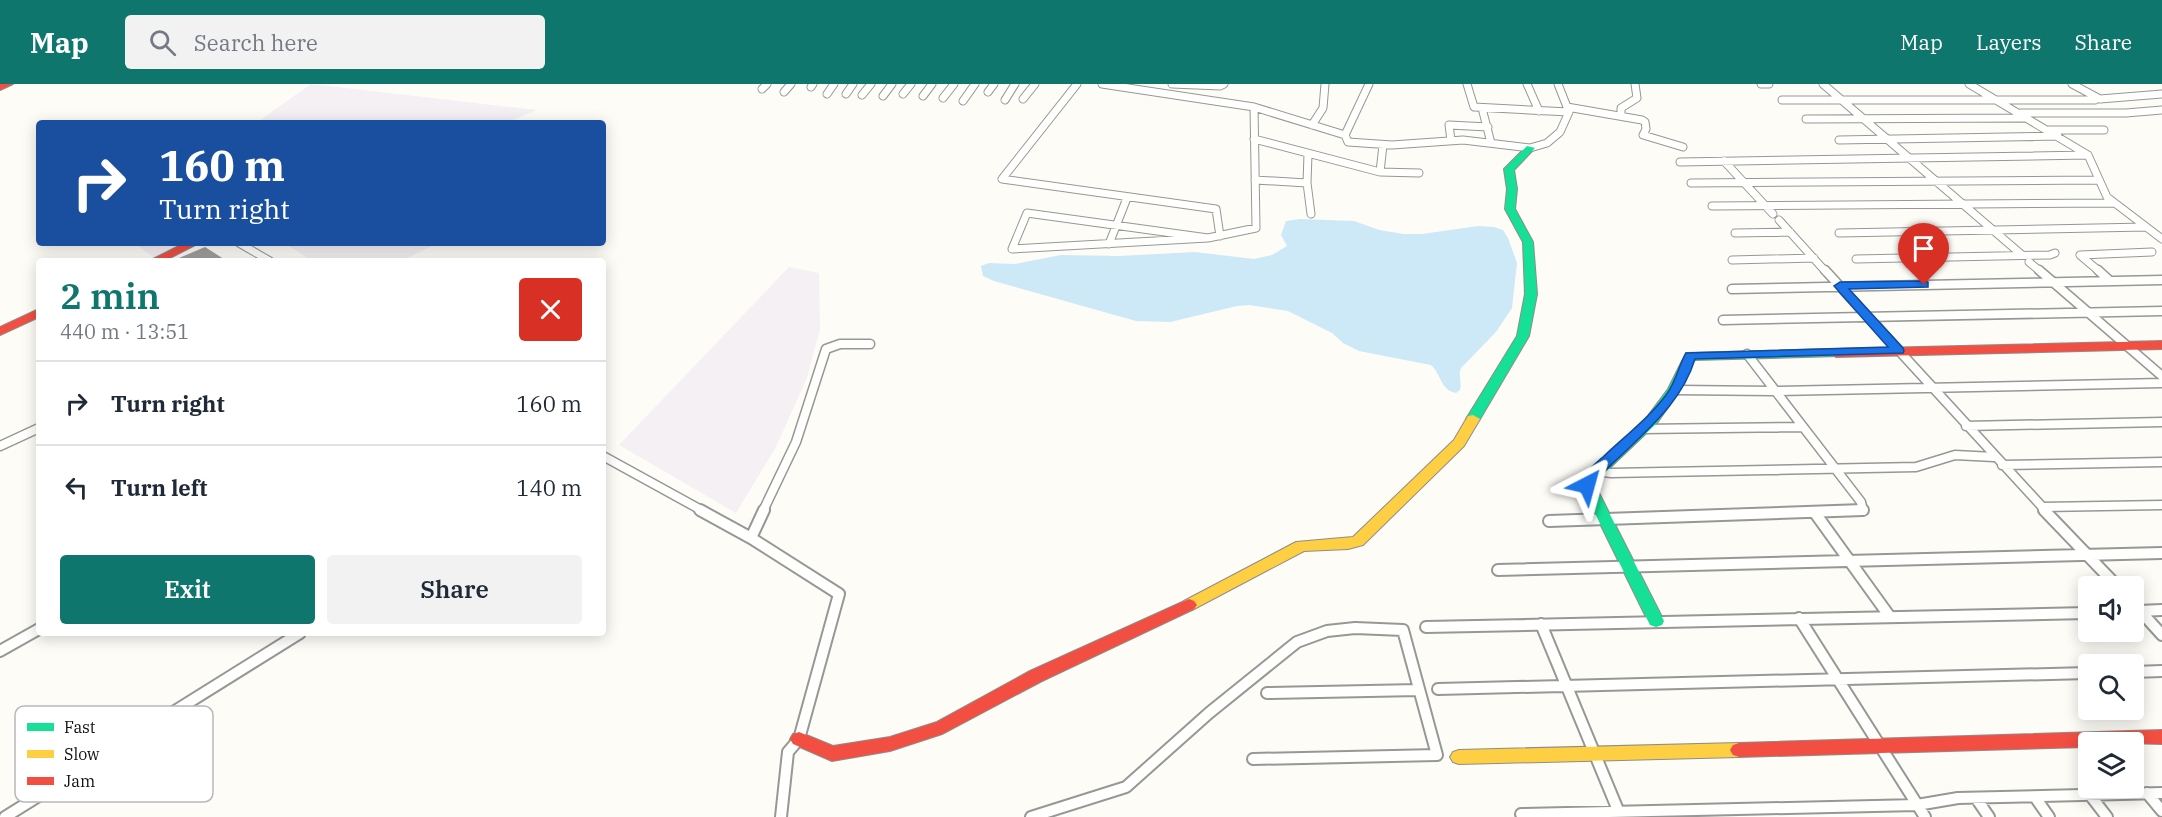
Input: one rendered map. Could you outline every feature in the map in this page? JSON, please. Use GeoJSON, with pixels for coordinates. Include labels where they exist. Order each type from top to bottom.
{"type":"FeatureCollection","features":[{"type":"Feature","properties":{"kind":"street"},"geometry":{"type":"LineString","coordinates":[[0,87],[9,84]]}},
{"type":"Feature","properties":{"kind":"street"},"geometry":{"type":"LineString","coordinates":[[784,92],[791,84]]}},
{"type":"Feature","properties":{"kind":"street"},"geometry":{"type":"LineString","coordinates":[[827,94],[834,84]]}},
{"type":"Feature","properties":{"kind":"street"},"geometry":{"type":"LineString","coordinates":[[846,94],[853,84]]}},
{"type":"Feature","properties":{"kind":"street"},"geometry":{"type":"LineString","coordinates":[[862,95],[871,84]]}},
{"type":"Feature","properties":{"kind":"street"},"geometry":{"type":"LineString","coordinates":[[883,96],[892,84]]}},
{"type":"Feature","properties":{"kind":"street"},"geometry":{"type":"LineString","coordinates":[[903,94],[911,84]]}},
{"type":"Feature","properties":{"kind":"street"},"geometry":{"type":"LineString","coordinates":[[923,96],[932,84]]}},
{"type":"Feature","properties":{"kind":"street"},"geometry":{"type":"LineString","coordinates":[[943,98],[954,84]]}},
{"type":"Feature","properties":{"kind":"street"},"geometry":{"type":"LineString","coordinates":[[963,101],[975,84]]}},
{"type":"Feature","properties":{"kind":"street"},"geometry":{"type":"LineString","coordinates":[[988,92],[994,84]]}},
{"type":"Feature","properties":{"kind":"street"},"geometry":{"type":"LineString","coordinates":[[1005,100],[1015,84]]}},
{"type":"Feature","properties":{"kind":"street"},"geometry":{"type":"LineString","coordinates":[[1023,99],[1035,84]]}},
{"type":"Feature","properties":{"kind":"street"},"geometry":{"type":"LineString","coordinates":[[1077,84],[1002,179],[1216,210],[1220,236]]}},
{"type":"Feature","properties":{"kind":"street"},"geometry":{"type":"LineString","coordinates":[[1102,84],[1254,107],[1345,135]]}},
{"type":"Feature","properties":{"kind":"street"},"geometry":{"type":"LineString","coordinates":[[1143,90],[1150,84]]}},
{"type":"Feature","properties":{"kind":"street"},"geometry":{"type":"LineString","coordinates":[[1172,84],[1220,86],[1224,84]]}},
{"type":"Feature","properties":{"kind":"street"},"geometry":{"type":"LineString","coordinates":[[1312,125],[1323,108],[1324,84]]}},
{"type":"Feature","properties":{"kind":"street"},"geometry":{"type":"LineString","coordinates":[[1369,84],[1345,135],[1348,142],[1383,145],[1451,140],[1530,148],[1547,142],[1560,132],[1568,109],[1558,84]]}},
{"type":"Feature","properties":{"kind":"street"},"geometry":{"type":"LineString","coordinates":[[1467,84],[1474,107],[1539,111],[1568,109],[1620,113],[1645,122],[1646,129],[1643,135],[1683,147]]}},
{"type":"Feature","properties":{"kind":"street"},"geometry":{"type":"LineString","coordinates":[[1527,84],[1539,111]]}},
{"type":"Feature","properties":{"kind":"street"},"geometry":{"type":"LineString","coordinates":[[1620,113],[1619,109],[1636,98],[1635,84]]}},
{"type":"Feature","properties":{"kind":"street"},"geometry":{"type":"LineString","coordinates":[[1761,84],[1769,84]]}},
{"type":"Feature","properties":{"kind":"street"},"geometry":{"type":"LineString","coordinates":[[1823,84],[2022,255]]}},
{"type":"Feature","properties":{"kind":"street"},"geometry":{"type":"LineString","coordinates":[[1969,84],[2088,155],[2108,197],[2162,239]]}},
{"type":"Feature","properties":{"kind":"street"},"geometry":{"type":"LineString","coordinates":[[2072,84],[2126,113]]}},
{"type":"Feature","properties":{"kind":"street"},"geometry":{"type":"LineString","coordinates":[[1782,100],[2098,99],[2162,94]]}},
{"type":"Feature","properties":{"kind":"street"},"geometry":{"type":"LineString","coordinates":[[1208,238],[1027,213],[1012,249],[1208,238],[1256,228],[1254,107]]}},
{"type":"Feature","properties":{"kind":"street"},"geometry":{"type":"LineString","coordinates":[[1482,108],[1491,144]]}},
{"type":"Feature","properties":{"kind":"street"},"geometry":{"type":"LineString","coordinates":[[2019,113],[2126,113],[2162,110]]}},
{"type":"Feature","properties":{"kind":"street"},"geometry":{"type":"LineString","coordinates":[[1806,119],[2028,118]]}},
{"type":"Feature","properties":{"kind":"street"},"geometry":{"type":"LineString","coordinates":[[1451,140],[1449,124],[1488,127]]}},
{"type":"Feature","properties":{"kind":"street"},"geometry":{"type":"LineString","coordinates":[[2049,130],[2104,130]]}},
{"type":"Feature","properties":{"kind":"street"},"geometry":{"type":"LineString","coordinates":[[1839,140],[2058,136]]}},
{"type":"Feature","properties":{"kind":"street"},"geometry":{"type":"LineString","coordinates":[[1254,139],[1380,172],[1419,173]]}},
{"type":"Feature","properties":{"kind":"street"},"geometry":{"type":"LineString","coordinates":[[1380,172],[1383,145]]}},
{"type":"Feature","properties":{"kind":"street"},"geometry":{"type":"LineString","coordinates":[[799,738],[832,754],[890,744],[942,727],[1036,676],[1188,606],[1301,546],[1348,544],[1358,541],[1459,443],[1523,336],[1531,294],[1528,242],[1510,209],[1512,189],[1509,169],[1530,148]]}},
{"type":"Feature","properties":{"kind":"street"},"geometry":{"type":"LineString","coordinates":[[1308,154],[1307,183],[1311,214]]}},
{"type":"Feature","properties":{"kind":"street"},"geometry":{"type":"LineString","coordinates":[[1680,162],[2088,155]]}},
{"type":"Feature","properties":{"kind":"street"},"geometry":{"type":"LineString","coordinates":[[1724,161],[1994,457],[2108,576]]}},
{"type":"Feature","properties":{"kind":"street"},"geometry":{"type":"LineString","coordinates":[[1255,180],[1307,183]]}},
{"type":"Feature","properties":{"kind":"street"},"geometry":{"type":"LineString","coordinates":[[1691,183],[2098,180]]}},
{"type":"Feature","properties":{"kind":"street"},"geometry":{"type":"LineString","coordinates":[[1109,244],[1127,198]]}},
{"type":"Feature","properties":{"kind":"street"},"geometry":{"type":"LineString","coordinates":[[1712,206],[2114,203]]}},
{"type":"Feature","properties":{"kind":"street"},"geometry":{"type":"LineString","coordinates":[[1839,233],[2146,227]]}},
{"type":"Feature","properties":{"kind":"street"},"geometry":{"type":"LineString","coordinates":[[1735,233],[1790,232]]}},
{"type":"Feature","properties":{"kind":"street"},"geometry":{"type":"LineString","coordinates":[[162,258],[188,246]]}},
{"type":"Feature","properties":{"kind":"street"},"geometry":{"type":"LineString","coordinates":[[244,246],[265,258]]}},
{"type":"Feature","properties":{"kind":"street"},"geometry":{"type":"LineString","coordinates":[[2110,281],[2080,255],[2152,252]]}},
{"type":"Feature","properties":{"kind":"street"},"geometry":{"type":"LineString","coordinates":[[1856,259],[2055,253]]}},
{"type":"Feature","properties":{"kind":"street"},"geometry":{"type":"LineString","coordinates":[[1732,260],[1814,258]]}},
{"type":"Feature","properties":{"kind":"street"},"geometry":{"type":"LineString","coordinates":[[2029,262],[2162,376]]}},
{"type":"Feature","properties":{"kind":"street"},"geometry":{"type":"LineString","coordinates":[[1732,289],[2162,280]]}},
{"type":"Feature","properties":{"kind":"street"},"geometry":{"type":"LineString","coordinates":[[1723,320],[2162,311]]}},
{"type":"Feature","properties":{"kind":"street"},"geometry":{"type":"LineString","coordinates":[[0,331],[36,314]]}},
{"type":"Feature","properties":{"kind":"street"},"geometry":{"type":"LineString","coordinates":[[751,538],[796,442],[826,349],[840,344],[870,344]]}},
{"type":"Feature","properties":{"kind":"street"},"geometry":{"type":"LineString","coordinates":[[1656,621],[1587,485],[1596,471],[1661,410],[1676,390],[1690,356],[2162,345]]}},
{"type":"Feature","properties":{"kind":"street"},"geometry":{"type":"LineString","coordinates":[[1549,520],[1863,511],[1861,502],[1747,354]]}},
{"type":"Feature","properties":{"kind":"street"},"geometry":{"type":"LineString","coordinates":[[1676,390],[1774,391],[2162,383]]}},
{"type":"Feature","properties":{"kind":"street"},"geometry":{"type":"LineString","coordinates":[[1966,426],[2162,422]]}},
{"type":"Feature","properties":{"kind":"street"},"geometry":{"type":"LineString","coordinates":[[1641,429],[1802,428]]}},
{"type":"Feature","properties":{"kind":"street"},"geometry":{"type":"LineString","coordinates":[[0,446],[36,429]]}},
{"type":"Feature","properties":{"kind":"street"},"geometry":{"type":"LineString","coordinates":[[1596,471],[1611,473],[1916,467],[1955,455],[1994,457]]}},
{"type":"Feature","properties":{"kind":"street"},"geometry":{"type":"LineString","coordinates":[[606,458],[751,538],[838,594],[799,738],[788,752],[781,817]]}},
{"type":"Feature","properties":{"kind":"street"},"geometry":{"type":"LineString","coordinates":[[2002,465],[2162,462]]}},
{"type":"Feature","properties":{"kind":"street"},"geometry":{"type":"LineString","coordinates":[[2042,507],[2162,505]]}},
{"type":"Feature","properties":{"kind":"street"},"geometry":{"type":"LineString","coordinates":[[1815,513],[1890,617]]}},
{"type":"Feature","properties":{"kind":"street"},"geometry":{"type":"LineString","coordinates":[[1498,570],[2162,552]]}},
{"type":"Feature","properties":{"kind":"street"},"geometry":{"type":"LineString","coordinates":[[2144,609],[2162,610]]}},
{"type":"Feature","properties":{"kind":"street"},"geometry":{"type":"LineString","coordinates":[[1426,627],[2078,613]]}},
{"type":"Feature","properties":{"kind":"street"},"geometry":{"type":"LineString","coordinates":[[2144,617],[2162,635]]}},
{"type":"Feature","properties":{"kind":"street"},"geometry":{"type":"LineString","coordinates":[[1799,618],[1925,817]]}},
{"type":"Feature","properties":{"kind":"street"},"geometry":{"type":"LineString","coordinates":[[1540,624],[1620,814]]}},
{"type":"Feature","properties":{"kind":"street"},"geometry":{"type":"LineString","coordinates":[[1031,817],[1126,787],[1209,713],[1297,642],[1327,631],[1356,628],[1403,630],[1437,755],[1253,759]]}},
{"type":"Feature","properties":{"kind":"street"},"geometry":{"type":"LineString","coordinates":[[0,651],[36,632]]}},
{"type":"Feature","properties":{"kind":"street"},"geometry":{"type":"LineString","coordinates":[[183,706],[295,636]]}},
{"type":"Feature","properties":{"kind":"street"},"geometry":{"type":"LineString","coordinates":[[2144,672],[2162,671]]}},
{"type":"Feature","properties":{"kind":"street"},"geometry":{"type":"LineString","coordinates":[[1438,689],[2078,673]]}},
{"type":"Feature","properties":{"kind":"street"},"geometry":{"type":"LineString","coordinates":[[1267,693],[1418,690]]}},
{"type":"Feature","properties":{"kind":"street"},"geometry":{"type":"LineString","coordinates":[[1459,757],[1595,755],[2162,737]]}},
{"type":"Feature","properties":{"kind":"street"},"geometry":{"type":"LineString","coordinates":[[2144,793],[2162,793]]}},
{"type":"Feature","properties":{"kind":"street"},"geometry":{"type":"LineString","coordinates":[[2147,793],[2162,811]]}},
{"type":"Feature","properties":{"kind":"street"},"geometry":{"type":"LineString","coordinates":[[1521,814],[1620,814],[1917,805],[1958,798],[2078,795]]}},
{"type":"Feature","properties":{"kind":"street"},"geometry":{"type":"LineString","coordinates":[[2035,797],[2049,817]]}},
{"type":"Feature","properties":{"kind":"street"},"geometry":{"type":"LineString","coordinates":[[1976,798],[1989,817]]}},
{"type":"Feature","properties":{"kind":"street"},"geometry":{"type":"LineString","coordinates":[[2092,798],[2107,817]]}},
{"type":"Feature","properties":{"kind":"street"},"geometry":{"type":"LineString","coordinates":[[5,817],[29,802]]}},
{"type":"Feature","properties":{"kind":"shaded area"},"geometry":{"type":"Polygon","coordinates":[[[311,84],[537,110],[512,120],[260,120],[311,84]]]}},
{"type":"Feature","properties":{"kind":"shaded area"},"geometry":{"type":"Polygon","coordinates":[[[138,246],[189,246],[159,258],[155,258],[138,246]]]}},
{"type":"Feature","properties":{"kind":"shaded area"},"geometry":{"type":"Polygon","coordinates":[[[290,246],[432,246],[407,258],[308,258],[290,246]]]}},
{"type":"Feature","properties":{"kind":"shaded area"},"geometry":{"type":"Polygon","coordinates":[[[789,267],[819,273],[820,329],[807,378],[776,447],[736,513],[619,445],[789,267]]]}},
{"type":"Feature","properties":{"kind":"water"},"geometry":{"type":"Polygon","coordinates":[[[1300,219],[1354,221],[1379,230],[1404,234],[1422,234],[1478,226],[1503,230],[1517,263],[1512,308],[1496,332],[1461,368],[1460,390],[1456,393],[1447,389],[1431,365],[1359,351],[1343,343],[1332,333],[1288,311],[1249,305],[1170,322],[1136,321],[994,281],[983,276],[981,266],[989,263],[1015,264],[1061,255],[1119,256],[1195,252],[1254,259],[1272,255],[1287,246],[1281,235],[1286,221],[1300,219]]]}},
{"type":"Feature","properties":{"kind":"building"},"geometry":{"type":"Polygon","coordinates":[[[205,247],[222,258],[179,258],[205,247]]]}},
{"type":"Feature","properties":{"kind":"traffic: fast"},"geometry":{"type":"LineString","coordinates":[[1473,419],[1523,336],[1531,294],[1528,242],[1510,209],[1512,189],[1509,169],[1530,148]]}},
{"type":"Feature","properties":{"kind":"traffic: fast"},"geometry":{"type":"LineString","coordinates":[[1656,621],[1588,485],[1589,479],[1652,420],[1674,390],[1690,356],[1836,353]]}},
{"type":"Feature","properties":{"kind":"traffic: slow"},"geometry":{"type":"LineString","coordinates":[[1189,605],[1301,546],[1348,544],[1358,541],[1459,443],[1473,419]]}},
{"type":"Feature","properties":{"kind":"traffic: slow"},"geometry":{"type":"LineString","coordinates":[[1459,757],[1739,750]]}},
{"type":"Feature","properties":{"kind":"traffic: jam"},"geometry":{"type":"LineString","coordinates":[[0,87],[9,84]]}},
{"type":"Feature","properties":{"kind":"traffic: jam"},"geometry":{"type":"LineString","coordinates":[[162,258],[188,246]]}},
{"type":"Feature","properties":{"kind":"traffic: jam"},"geometry":{"type":"LineString","coordinates":[[0,331],[36,314]]}},
{"type":"Feature","properties":{"kind":"traffic: jam"},"geometry":{"type":"LineString","coordinates":[[1836,353],[2162,345]]}},
{"type":"Feature","properties":{"kind":"traffic: jam"},"geometry":{"type":"LineString","coordinates":[[799,739],[832,754],[890,744],[942,727],[1036,676],[1189,605]]}},
{"type":"Feature","properties":{"kind":"traffic: jam"},"geometry":{"type":"LineString","coordinates":[[1739,750],[2162,737]]}},
{"type":"Feature","properties":{"kind":"route"},"geometry":{"type":"LineString","coordinates":[[1587,485],[1596,471],[1661,410],[1683,378],[1690,356],[1898,351],[1840,286],[1924,285]]}}]}
